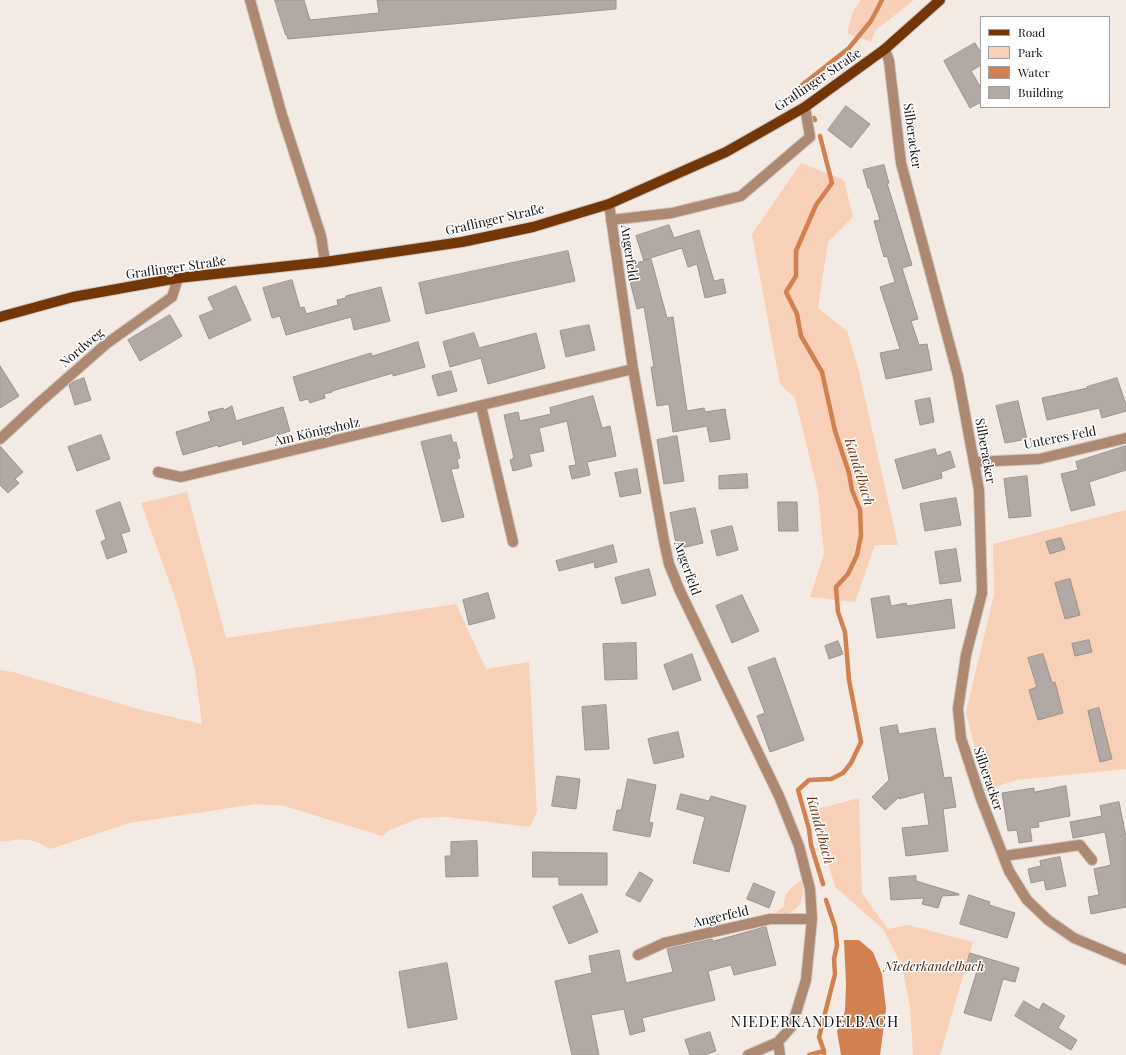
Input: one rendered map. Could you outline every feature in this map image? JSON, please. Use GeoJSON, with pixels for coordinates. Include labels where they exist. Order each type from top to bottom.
{"type":"FeatureCollection","features":[{"type":"Feature","properties":{"kind":"main road","name":"Graflinger Straße"},"geometry":{"type":"LineString","coordinates":[[0,317],[73,297],[178,278],[325,262],[462,242],[533,226],[609,204],[726,152],[806,107],[885,50],[940,0]]}},
{"type":"Feature","properties":{"kind":"street"},"geometry":{"type":"LineString","coordinates":[[250,0],[282,115],[321,236],[325,262]]}},
{"type":"Feature","properties":{"kind":"street","name":"Silberacker"},"geometry":{"type":"LineString","coordinates":[[885,50],[889,61],[901,163],[958,376],[979,490],[982,593],[966,655],[958,709],[960,738],[980,796],[1009,871],[1027,900],[1048,920],[1074,938],[1126,960]]}},
{"type":"Feature","properties":{"kind":"street"},"geometry":{"type":"LineString","coordinates":[[611,220],[672,213],[741,196],[810,137],[806,107]]}},
{"type":"Feature","properties":{"kind":"street","name":"Angerfeld"},"geometry":{"type":"LineString","coordinates":[[609,204],[633,369],[669,564],[680,591],[779,796],[800,846],[810,889],[812,919],[806,980],[792,1026],[778,1042]]}},
{"type":"Feature","properties":{"kind":"street","name":"Nordweg"},"geometry":{"type":"LineString","coordinates":[[0,439],[106,344],[172,297],[178,278]]}},
{"type":"Feature","properties":{"kind":"street","name":"Am Königsholz"},"geometry":{"type":"LineString","coordinates":[[158,472],[181,477],[633,369]]}},
{"type":"Feature","properties":{"kind":"street"},"geometry":{"type":"LineString","coordinates":[[481,406],[513,542]]}},
{"type":"Feature","properties":{"kind":"street","name":"Unteres Feld"},"geometry":{"type":"LineString","coordinates":[[974,462],[1039,459],[1126,438]]}},
{"type":"Feature","properties":{"kind":"street"},"geometry":{"type":"LineString","coordinates":[[1004,856],[1080,845],[1092,860]]}},
{"type":"Feature","properties":{"kind":"street","name":"Angerfeld"},"geometry":{"type":"LineString","coordinates":[[638,955],[664,943],[770,919],[812,919]]}},
{"type":"Feature","properties":{"kind":"street"},"geometry":{"type":"LineString","coordinates":[[748,1055],[778,1042],[780,1055]]}},
{"type":"Feature","properties":{"kind":"green space"},"geometry":{"type":"Polygon","coordinates":[[[861,0],[914,0],[876,30],[871,42],[847,33],[853,11],[861,0]]]}},
{"type":"Feature","properties":{"kind":"green space"},"geometry":{"type":"Polygon","coordinates":[[[801,163],[844,180],[853,217],[828,242],[818,308],[847,331],[858,367],[898,545],[875,545],[855,602],[810,597],[824,554],[818,492],[795,398],[780,384],[752,234],[801,163]]]}},
{"type":"Feature","properties":{"kind":"green space"},"geometry":{"type":"Polygon","coordinates":[[[187,492],[226,638],[456,604],[486,669],[529,662],[537,812],[530,827],[448,817],[420,818],[390,830],[382,836],[284,806],[256,804],[130,823],[50,849],[31,840],[0,842],[0,670],[13,672],[138,709],[202,724],[195,670],[177,603],[141,503],[187,492]]]}},
{"type":"Feature","properties":{"kind":"green space"},"geometry":{"type":"Polygon","coordinates":[[[1126,510],[1126,769],[1017,780],[985,790],[966,712],[994,595],[993,544],[1126,510]]]}},
{"type":"Feature","properties":{"kind":"green space","name":"Niederkandelbach"},"geometry":{"type":"Polygon","coordinates":[[[859,798],[862,893],[888,929],[908,925],[973,942],[940,1055],[913,1055],[910,1007],[902,966],[883,929],[835,887],[814,810],[859,798]]]}},
{"type":"Feature","properties":{"kind":"green space"},"geometry":{"type":"Polygon","coordinates":[[[801,880],[803,894],[799,905],[790,912],[776,915],[776,912],[784,907],[784,900],[788,892],[801,880]]]}},
{"type":"Feature","properties":{"kind":"water"},"geometry":{"type":"Polygon","coordinates":[[[844,940],[859,940],[873,952],[882,974],[886,1009],[880,1055],[841,1055],[837,1031],[845,1011],[846,984],[844,940]]]}},
{"type":"Feature","properties":{"kind":"building"},"geometry":{"type":"Polygon","coordinates":[[[275,0],[304,0],[310,20],[379,13],[377,0],[616,0],[616,9],[288,39],[275,0]]]}},
{"type":"Feature","properties":{"kind":"building"},"geometry":{"type":"Polygon","coordinates":[[[975,43],[980,51],[980,66],[971,71],[980,86],[980,103],[970,108],[944,61],[975,43]]]}},
{"type":"Feature","properties":{"kind":"building"},"geometry":{"type":"Polygon","coordinates":[[[846,106],[870,124],[851,148],[828,130],[846,106]]]}},
{"type":"Feature","properties":{"kind":"building"},"geometry":{"type":"Polygon","coordinates":[[[884,165],[889,183],[887,183],[912,265],[902,268],[918,319],[911,321],[919,345],[927,344],[932,370],[886,379],[880,353],[900,349],[880,287],[895,282],[887,256],[884,257],[874,221],[880,220],[863,170],[884,165]]]}},
{"type":"Feature","properties":{"kind":"building"},"geometry":{"type":"Polygon","coordinates":[[[669,225],[674,238],[699,230],[714,281],[723,279],[726,293],[705,298],[697,264],[688,267],[682,248],[644,260],[651,259],[667,318],[673,317],[687,411],[704,408],[705,412],[725,409],[730,439],[710,442],[707,426],[673,432],[669,404],[657,406],[651,367],[654,367],[644,307],[637,309],[626,265],[644,261],[636,236],[669,225]]]}},
{"type":"Feature","properties":{"kind":"building"},"geometry":{"type":"Polygon","coordinates":[[[568,251],[575,281],[426,314],[419,283],[568,251]]]}},
{"type":"Feature","properties":{"kind":"building"},"geometry":{"type":"Polygon","coordinates":[[[292,280],[300,308],[304,307],[306,314],[338,305],[337,300],[346,298],[346,296],[381,287],[390,321],[354,330],[351,317],[286,335],[280,316],[272,318],[263,288],[292,280]]]}},
{"type":"Feature","properties":{"kind":"building"},"geometry":{"type":"Polygon","coordinates":[[[236,286],[251,320],[209,339],[199,316],[214,310],[208,298],[236,286]]]}},
{"type":"Feature","properties":{"kind":"building"},"geometry":{"type":"Polygon","coordinates":[[[170,315],[182,336],[140,361],[128,340],[170,315]]]}},
{"type":"Feature","properties":{"kind":"building"},"geometry":{"type":"Polygon","coordinates":[[[589,325],[595,350],[566,357],[560,331],[589,325]]]}},
{"type":"Feature","properties":{"kind":"building"},"geometry":{"type":"Polygon","coordinates":[[[474,333],[479,348],[536,333],[545,368],[488,384],[481,358],[450,367],[443,342],[474,333]]]}},
{"type":"Feature","properties":{"kind":"building"},"geometry":{"type":"Polygon","coordinates":[[[418,342],[425,367],[393,376],[393,373],[332,391],[324,394],[325,398],[310,403],[308,399],[300,401],[293,377],[371,353],[372,356],[418,342]]]}},
{"type":"Feature","properties":{"kind":"building"},"geometry":{"type":"Polygon","coordinates":[[[0,366],[19,396],[0,408],[0,366]]]}},
{"type":"Feature","properties":{"kind":"building"},"geometry":{"type":"Polygon","coordinates":[[[451,371],[457,391],[438,396],[432,376],[451,371]]]}},
{"type":"Feature","properties":{"kind":"building"},"geometry":{"type":"Polygon","coordinates":[[[84,378],[91,400],[75,405],[69,385],[84,378]]]}},
{"type":"Feature","properties":{"kind":"building"},"geometry":{"type":"Polygon","coordinates":[[[1117,378],[1126,405],[1126,411],[1102,418],[1099,408],[1047,420],[1042,398],[1088,388],[1087,387],[1117,378]]]}},
{"type":"Feature","properties":{"kind":"building"},"geometry":{"type":"Polygon","coordinates":[[[593,396],[602,428],[610,426],[616,456],[587,462],[590,475],[572,479],[569,466],[576,465],[567,421],[539,428],[544,451],[529,454],[532,466],[513,471],[510,460],[514,458],[504,415],[518,412],[520,421],[551,414],[550,408],[593,396]]]}},
{"type":"Feature","properties":{"kind":"building"},"geometry":{"type":"Polygon","coordinates":[[[930,398],[934,422],[920,425],[915,401],[930,398]]]}},
{"type":"Feature","properties":{"kind":"building"},"geometry":{"type":"Polygon","coordinates":[[[1018,401],[1027,439],[1005,443],[996,406],[1018,401]]]}},
{"type":"Feature","properties":{"kind":"building"},"geometry":{"type":"Polygon","coordinates":[[[232,406],[236,421],[283,407],[290,431],[243,445],[242,440],[183,455],[176,432],[211,421],[208,412],[223,408],[224,410],[232,406]]]}},
{"type":"Feature","properties":{"kind":"building"},"geometry":{"type":"Polygon","coordinates":[[[101,435],[110,459],[77,471],[68,447],[101,435]]]}},
{"type":"Feature","properties":{"kind":"building"},"geometry":{"type":"Polygon","coordinates":[[[451,435],[453,443],[456,442],[460,458],[457,459],[459,468],[451,469],[464,517],[442,522],[421,442],[451,435]]]}},
{"type":"Feature","properties":{"kind":"building"},"geometry":{"type":"Polygon","coordinates":[[[677,436],[684,481],[664,484],[657,440],[677,436]]]}},
{"type":"Feature","properties":{"kind":"building"},"geometry":{"type":"Polygon","coordinates":[[[0,446],[23,472],[15,479],[19,483],[8,493],[0,485],[0,446]]]}},
{"type":"Feature","properties":{"kind":"building"},"geometry":{"type":"Polygon","coordinates":[[[1126,446],[1126,470],[1089,482],[1095,505],[1071,511],[1061,474],[1078,470],[1076,462],[1126,446]]]}},
{"type":"Feature","properties":{"kind":"building"},"geometry":{"type":"Polygon","coordinates":[[[935,449],[937,456],[950,451],[955,467],[941,472],[942,478],[903,489],[895,460],[935,449]]]}},
{"type":"Feature","properties":{"kind":"building"},"geometry":{"type":"Polygon","coordinates":[[[637,469],[641,493],[620,497],[615,473],[637,469]]]}},
{"type":"Feature","properties":{"kind":"building"},"geometry":{"type":"Polygon","coordinates":[[[747,474],[748,488],[719,489],[719,476],[747,474]]]}},
{"type":"Feature","properties":{"kind":"building"},"geometry":{"type":"Polygon","coordinates":[[[1027,476],[1031,516],[1009,518],[1004,479],[1027,476]]]}},
{"type":"Feature","properties":{"kind":"building"},"geometry":{"type":"Polygon","coordinates":[[[956,498],[961,525],[925,531],[920,504],[956,498]]]}},
{"type":"Feature","properties":{"kind":"building"},"geometry":{"type":"Polygon","coordinates":[[[120,502],[130,531],[121,534],[127,552],[107,559],[101,542],[106,539],[96,511],[120,502]]]}},
{"type":"Feature","properties":{"kind":"building"},"geometry":{"type":"Polygon","coordinates":[[[778,502],[797,502],[798,531],[779,531],[778,502]]]}},
{"type":"Feature","properties":{"kind":"building"},"geometry":{"type":"Polygon","coordinates":[[[695,508],[703,543],[677,549],[670,513],[695,508]]]}},
{"type":"Feature","properties":{"kind":"building"},"geometry":{"type":"Polygon","coordinates":[[[732,526],[738,550],[717,556],[711,531],[732,526]]]}},
{"type":"Feature","properties":{"kind":"building"},"geometry":{"type":"Polygon","coordinates":[[[1061,538],[1065,549],[1050,554],[1046,542],[1061,538]]]}},
{"type":"Feature","properties":{"kind":"building"},"geometry":{"type":"Polygon","coordinates":[[[613,545],[617,562],[595,568],[594,562],[559,571],[556,561],[613,545]]]}},
{"type":"Feature","properties":{"kind":"building"},"geometry":{"type":"Polygon","coordinates":[[[956,549],[961,581],[940,584],[935,552],[956,549]]]}},
{"type":"Feature","properties":{"kind":"building"},"geometry":{"type":"Polygon","coordinates":[[[649,569],[656,595],[622,604],[615,578],[649,569]]]}},
{"type":"Feature","properties":{"kind":"building"},"geometry":{"type":"Polygon","coordinates":[[[1070,579],[1080,615],[1065,619],[1055,583],[1070,579]]]}},
{"type":"Feature","properties":{"kind":"building"},"geometry":{"type":"Polygon","coordinates":[[[488,593],[495,618],[469,625],[463,600],[488,593]]]}},
{"type":"Feature","properties":{"kind":"building"},"geometry":{"type":"Polygon","coordinates":[[[742,595],[759,631],[732,643],[716,606],[742,595]]]}},
{"type":"Feature","properties":{"kind":"building"},"geometry":{"type":"Polygon","coordinates":[[[889,596],[891,606],[906,603],[907,606],[951,599],[955,628],[877,638],[871,599],[889,596]]]}},
{"type":"Feature","properties":{"kind":"building"},"geometry":{"type":"Polygon","coordinates":[[[1089,640],[1092,652],[1075,656],[1072,644],[1089,640]]]}},
{"type":"Feature","properties":{"kind":"building"},"geometry":{"type":"Polygon","coordinates":[[[838,641],[843,654],[829,659],[825,646],[838,641]]]}},
{"type":"Feature","properties":{"kind":"building"},"geometry":{"type":"Polygon","coordinates":[[[636,643],[637,679],[605,680],[603,644],[636,643]]]}},
{"type":"Feature","properties":{"kind":"building"},"geometry":{"type":"Polygon","coordinates":[[[692,654],[701,680],[673,690],[664,665],[692,654]]]}},
{"type":"Feature","properties":{"kind":"building"},"geometry":{"type":"Polygon","coordinates":[[[1043,654],[1052,683],[1055,682],[1063,713],[1038,720],[1029,690],[1037,687],[1028,658],[1043,654]]]}},
{"type":"Feature","properties":{"kind":"building"},"geometry":{"type":"Polygon","coordinates":[[[775,658],[804,740],[770,752],[757,716],[765,713],[748,668],[775,658]]]}},
{"type":"Feature","properties":{"kind":"building"},"geometry":{"type":"Polygon","coordinates":[[[606,705],[609,749],[585,750],[582,707],[606,705]]]}},
{"type":"Feature","properties":{"kind":"building"},"geometry":{"type":"Polygon","coordinates":[[[1099,708],[1112,759],[1100,762],[1088,711],[1099,708]]]}},
{"type":"Feature","properties":{"kind":"building"},"geometry":{"type":"Polygon","coordinates":[[[897,725],[899,734],[935,728],[944,778],[951,777],[956,807],[943,809],[948,851],[906,856],[902,828],[929,825],[924,792],[899,799],[899,797],[885,810],[872,797],[889,780],[880,728],[897,725]]]}},
{"type":"Feature","properties":{"kind":"building"},"geometry":{"type":"Polygon","coordinates":[[[678,732],[684,757],[654,764],[648,739],[678,732]]]}},
{"type":"Feature","properties":{"kind":"building"},"geometry":{"type":"Polygon","coordinates":[[[557,776],[580,779],[576,809],[552,806],[557,776]]]}},
{"type":"Feature","properties":{"kind":"building"},"geometry":{"type":"Polygon","coordinates":[[[628,779],[656,785],[649,822],[653,823],[650,837],[613,830],[617,810],[621,810],[628,779]]]}},
{"type":"Feature","properties":{"kind":"building"},"geometry":{"type":"Polygon","coordinates":[[[1066,786],[1070,816],[1038,822],[1039,827],[1030,828],[1032,841],[1019,843],[1017,830],[1008,831],[1002,793],[1034,788],[1034,792],[1066,786]]]}},
{"type":"Feature","properties":{"kind":"building"},"geometry":{"type":"Polygon","coordinates":[[[681,794],[709,801],[711,796],[746,806],[729,872],[693,863],[705,817],[677,809],[681,794]]]}},
{"type":"Feature","properties":{"kind":"building"},"geometry":{"type":"Polygon","coordinates":[[[1119,802],[1126,837],[1126,907],[1091,914],[1088,897],[1099,895],[1094,869],[1111,865],[1105,832],[1073,838],[1070,822],[1102,816],[1100,806],[1119,802]]]}},
{"type":"Feature","properties":{"kind":"building"},"geometry":{"type":"Polygon","coordinates":[[[477,841],[478,876],[446,877],[445,856],[451,856],[451,842],[477,841]]]}},
{"type":"Feature","properties":{"kind":"building"},"geometry":{"type":"Polygon","coordinates":[[[533,852],[607,853],[607,885],[559,885],[559,877],[533,877],[533,852]]]}},
{"type":"Feature","properties":{"kind":"building"},"geometry":{"type":"Polygon","coordinates":[[[1060,857],[1066,886],[1046,890],[1044,880],[1031,883],[1028,869],[1041,866],[1040,861],[1060,857]]]}},
{"type":"Feature","properties":{"kind":"building"},"geometry":{"type":"Polygon","coordinates":[[[640,872],[653,880],[640,902],[626,895],[640,872]]]}},
{"type":"Feature","properties":{"kind":"building"},"geometry":{"type":"Polygon","coordinates":[[[916,876],[916,881],[959,895],[942,896],[938,908],[922,904],[924,898],[891,900],[889,878],[916,876]]]}},
{"type":"Feature","properties":{"kind":"building"},"geometry":{"type":"Polygon","coordinates":[[[754,883],[775,892],[769,908],[747,899],[754,883]]]}},
{"type":"Feature","properties":{"kind":"building"},"geometry":{"type":"Polygon","coordinates":[[[582,894],[598,932],[569,944],[553,907],[582,894]]]}},
{"type":"Feature","properties":{"kind":"building"},"geometry":{"type":"Polygon","coordinates":[[[969,895],[990,902],[989,905],[1015,913],[1007,938],[960,924],[969,895]]]}},
{"type":"Feature","properties":{"kind":"building"},"geometry":{"type":"Polygon","coordinates":[[[766,927],[776,965],[734,975],[731,965],[708,971],[715,1000],[642,1018],[645,1031],[630,1035],[624,1009],[591,1015],[599,1055],[572,1055],[555,981],[592,973],[589,956],[619,950],[626,983],[673,972],[667,949],[712,939],[713,941],[766,927]]]}},
{"type":"Feature","properties":{"kind":"building"},"geometry":{"type":"Polygon","coordinates":[[[970,953],[1019,968],[1015,982],[1003,979],[991,1021],[964,1013],[977,971],[966,968],[970,953]]]}},
{"type":"Feature","properties":{"kind":"building"},"geometry":{"type":"Polygon","coordinates":[[[447,963],[457,1019],[408,1028],[399,972],[447,963]]]}},
{"type":"Feature","properties":{"kind":"building"},"geometry":{"type":"Polygon","coordinates":[[[1024,1001],[1039,1010],[1043,1003],[1065,1016],[1058,1028],[1077,1040],[1071,1050],[1015,1016],[1024,1001]]]}},
{"type":"Feature","properties":{"kind":"building"},"geometry":{"type":"Polygon","coordinates":[[[710,1032],[716,1051],[704,1055],[690,1055],[685,1040],[710,1032]]]}},
{"type":"Feature","properties":{"kind":"waterway","name":"Kandelbach"},"geometry":{"type":"LineString","coordinates":[[804,92],[802,85],[849,48],[871,21],[882,0]]}},
{"type":"Feature","properties":{"kind":"waterway","name":"Kandelbach"},"geometry":{"type":"LineString","coordinates":[[820,136],[832,183],[816,205],[796,251],[796,276],[786,292],[797,314],[801,336],[822,372],[835,431],[849,473],[852,490],[860,510],[861,535],[857,555],[848,574],[836,587],[838,612],[845,632],[849,680],[861,742],[851,763],[843,773],[831,779],[809,780],[798,790],[809,829],[811,845],[823,884]]}},
{"type":"Feature","properties":{"kind":"waterway","name":"Kandelbach"},"geometry":{"type":"LineString","coordinates":[[824,1055],[819,1037],[835,974],[834,959],[837,945],[835,927],[826,900]]}},
{"type":"Feature","properties":{"kind":"waterway"},"geometry":{"type":"LineString","coordinates":[[809,1055],[824,1051]]}},
{"type":"Feature","properties":{"kind":"district","name":"NIEDERKANDELBACH"},"geometry":{"type":"Point","coordinates":[815,1022]}}]}
